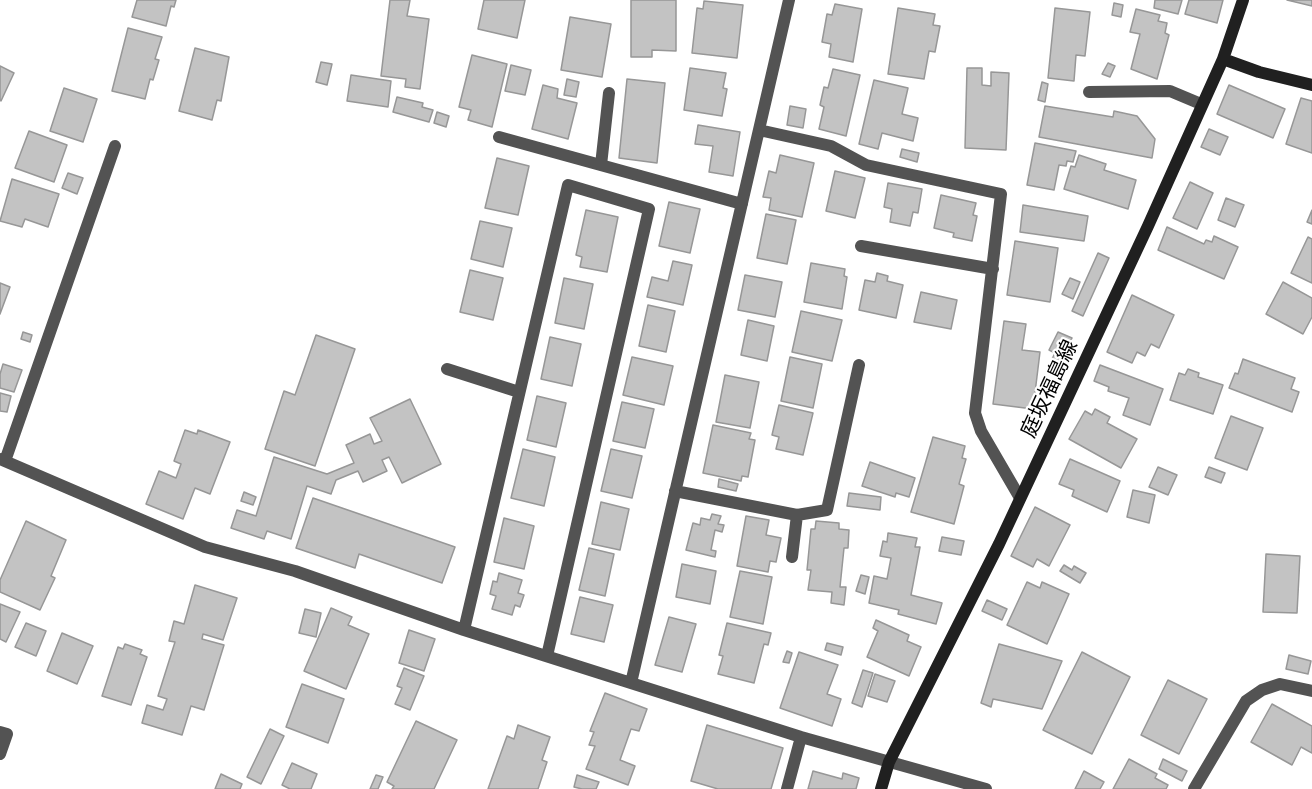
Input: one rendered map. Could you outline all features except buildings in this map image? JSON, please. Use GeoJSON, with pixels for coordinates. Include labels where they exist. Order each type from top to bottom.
{"type":"FeatureCollection","features":[{"type":"Feature","properties":{"kind":"main road","name":"庭坂福島線"},"geometry":{"type":"LineString","coordinates":[[881,789],[889,762],[1020,498],[1148,226],[1223,59],[1243,0]]}},
{"type":"Feature","properties":{"kind":"main road"},"geometry":{"type":"LineString","coordinates":[[1223,59],[1259,72],[1312,86]]}},
{"type":"Feature","properties":{"kind":"street"},"geometry":{"type":"LineString","coordinates":[[631,683],[789,0]]}},
{"type":"Feature","properties":{"kind":"street"},"geometry":{"type":"LineString","coordinates":[[1089,92],[1170,91],[1201,104]]}},
{"type":"Feature","properties":{"kind":"street"},"geometry":{"type":"LineString","coordinates":[[601,165],[609,93]]}},
{"type":"Feature","properties":{"kind":"street"},"geometry":{"type":"LineString","coordinates":[[759,130],[831,146],[866,165],[1001,194],[975,413],[981,431],[1020,498]]}},
{"type":"Feature","properties":{"kind":"street"},"geometry":{"type":"LineString","coordinates":[[499,136],[742,204]]}},
{"type":"Feature","properties":{"kind":"street"},"geometry":{"type":"LineString","coordinates":[[115,146],[2,460],[205,547],[295,572],[464,630],[801,737],[986,789]]}},
{"type":"Feature","properties":{"kind":"street"},"geometry":{"type":"LineString","coordinates":[[464,630],[568,184],[649,209],[547,656]]}},
{"type":"Feature","properties":{"kind":"street"},"geometry":{"type":"LineString","coordinates":[[861,246],[993,269]]}},
{"type":"Feature","properties":{"kind":"street"},"geometry":{"type":"LineString","coordinates":[[675,491],[797,515],[827,510],[860,365]]}},
{"type":"Feature","properties":{"kind":"street"},"geometry":{"type":"LineString","coordinates":[[447,369],[519,392]]}},
{"type":"Feature","properties":{"kind":"street"},"geometry":{"type":"LineString","coordinates":[[792,557],[797,515]]}},
{"type":"Feature","properties":{"kind":"street"},"geometry":{"type":"LineString","coordinates":[[1194,789],[1246,701],[1262,690],[1280,684],[1312,691]]}},
{"type":"Feature","properties":{"kind":"street"},"geometry":{"type":"LineString","coordinates":[[0,732],[7,734],[0,754]]}},
{"type":"Feature","properties":{"kind":"street"},"geometry":{"type":"LineString","coordinates":[[787,789],[801,737]]}}]}
